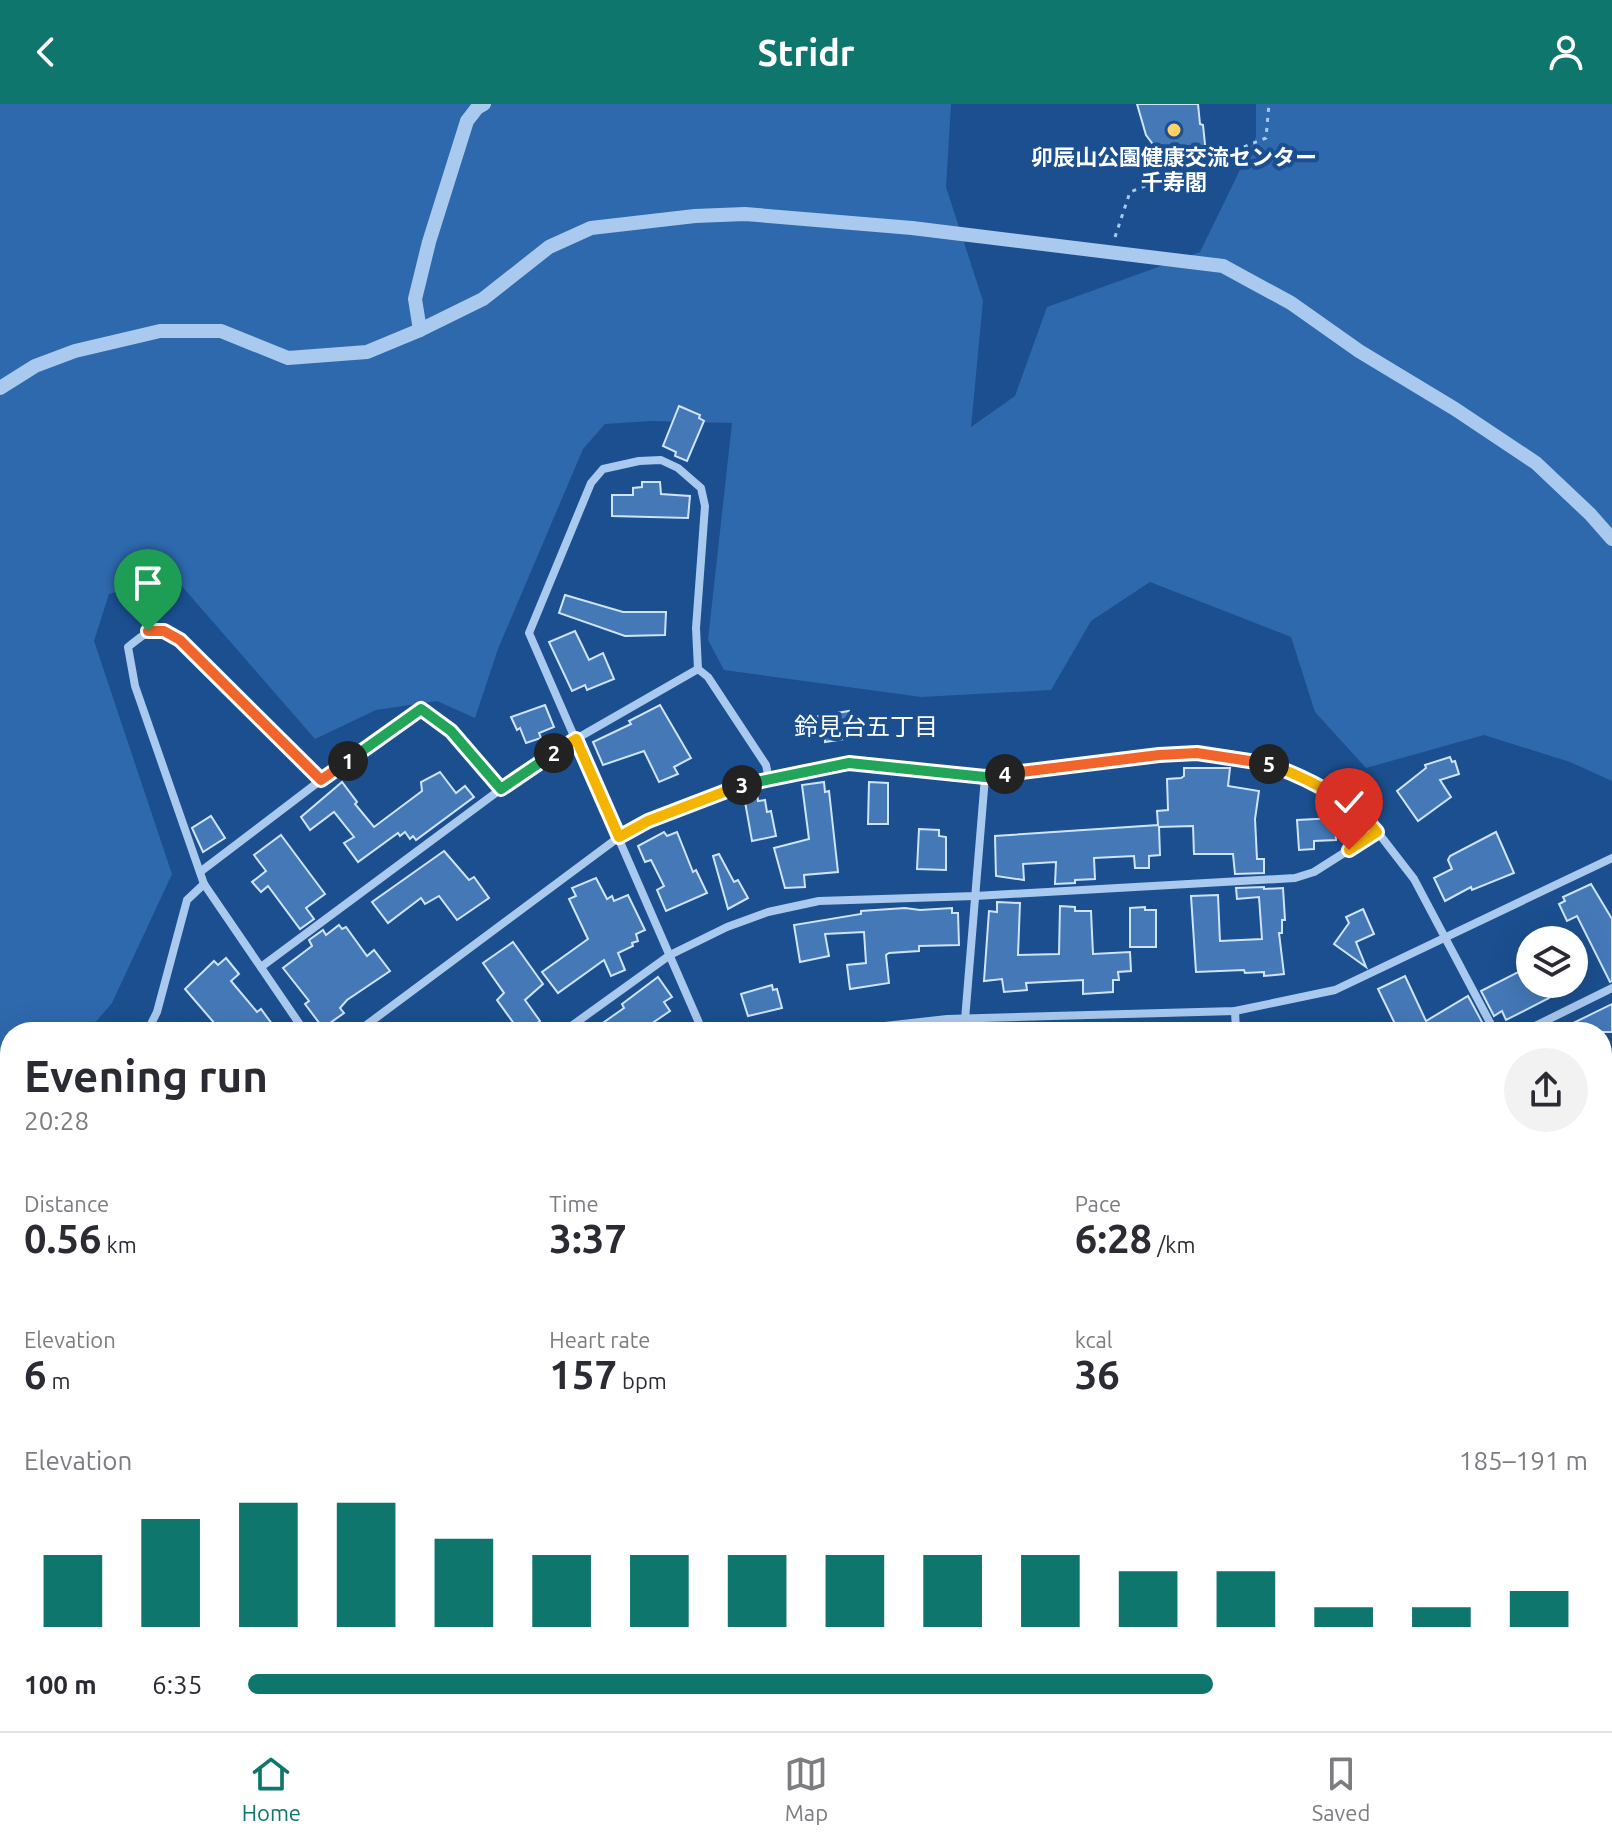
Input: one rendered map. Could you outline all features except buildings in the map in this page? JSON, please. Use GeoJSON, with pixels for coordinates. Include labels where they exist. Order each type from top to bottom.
{"type":"FeatureCollection","features":[{"type":"Feature","properties":{"kind":"street"},"geometry":{"type":"LineString","coordinates":[[420,330],[415,299],[429,242],[467,121],[484,104]]}},
{"type":"Feature","properties":{"kind":"street"},"geometry":{"type":"LineString","coordinates":[[0,388],[35,366],[75,351],[160,331],[221,331],[288,358],[367,352],[483,299],[549,247],[591,228],[641,221],[745,214],[912,228],[1223,266],[1291,303],[1359,351],[1536,463],[1612,539]]}},
{"type":"Feature","properties":{"kind":"street"},"geometry":{"type":"LineString","coordinates":[[699,1022],[529,633],[591,483],[603,469],[661,460],[678,468],[701,488],[705,506],[696,628],[698,669],[708,677],[766,765],[769,779]]}},
{"type":"Feature","properties":{"kind":"street"},"geometry":{"type":"LineString","coordinates":[[298,1022],[204,884],[135,686],[128,647],[148,631],[164,631],[180,640],[321,780]]}},
{"type":"Feature","properties":{"kind":"street"},"geometry":{"type":"LineString","coordinates":[[261,967],[501,789],[576,739],[698,669]]}},
{"type":"Feature","properties":{"kind":"street"},"geometry":{"type":"LineString","coordinates":[[200,872],[421,709],[451,731],[501,789]]}},
{"type":"Feature","properties":{"kind":"street"},"geometry":{"type":"LineString","coordinates":[[370,1022],[619,837],[648,821],[742,785],[849,763],[985,777],[1197,753],[1262,761],[1301,776],[1366,817],[1414,879],[1490,1022]]}},
{"type":"Feature","properties":{"kind":"street"},"geometry":{"type":"LineString","coordinates":[[965,1022],[985,777]]}},
{"type":"Feature","properties":{"kind":"street"},"geometry":{"type":"LineString","coordinates":[[577,1022],[670,955],[727,927],[768,912],[819,901],[975,896],[1295,878],[1314,872],[1377,832]]}},
{"type":"Feature","properties":{"kind":"street"},"geometry":{"type":"LineString","coordinates":[[927,1022],[966,1018],[1235,1011],[1335,990],[1612,858]]}},
{"type":"Feature","properties":{"kind":"street"},"geometry":{"type":"LineString","coordinates":[[152,1022],[187,900],[204,884]]}},
{"type":"Feature","properties":{"kind":"street"},"geometry":{"type":"LineString","coordinates":[[1543,1022],[1612,988]]}},
{"type":"Feature","properties":{"kind":"street"},"geometry":{"type":"LineString","coordinates":[[1235,1011],[1236,1022]]}},
{"type":"Feature","properties":{"kind":"path"},"geometry":{"type":"LineString","coordinates":[[1110,252],[1130,192],[1266,138],[1269,104]]}},
{"type":"Feature","properties":{"kind":"shaded area"},"geometry":{"type":"Polygon","coordinates":[[[0,104],[951,104],[946,187],[983,301],[971,427],[1015,396],[1047,307],[1200,252],[1256,137],[1256,104],[1612,104],[1612,781],[1570,762],[1484,735],[1366,768],[1315,712],[1291,637],[1150,582],[1091,621],[1051,690],[921,697],[724,670],[708,640],[732,423],[652,421],[605,424],[583,449],[498,649],[475,718],[437,701],[376,710],[315,739],[173,576],[109,594],[94,641],[172,874],[112,1003],[96,1022],[0,1022],[0,104]]]}},
{"type":"Feature","properties":{"kind":"place","name":"卯辰山公園健康交流センター 千寿閣"},"geometry":{"type":"Point","coordinates":[1174,130]}},
{"type":"Feature","properties":{"kind":"district","name":"鈴見台五丁目"},"geometry":{"type":"Point","coordinates":[866,726]}},
{"type":"Feature","properties":{"kind":"route"},"geometry":{"type":"LineString","coordinates":[[148,631],[164,631],[180,640],[321,780],[421,709],[451,731],[501,789],[576,739],[619,837],[648,821],[742,785],[849,763],[985,777],[1197,753],[1262,761],[1301,776],[1366,817],[1377,832],[1349,850]]}}]}
